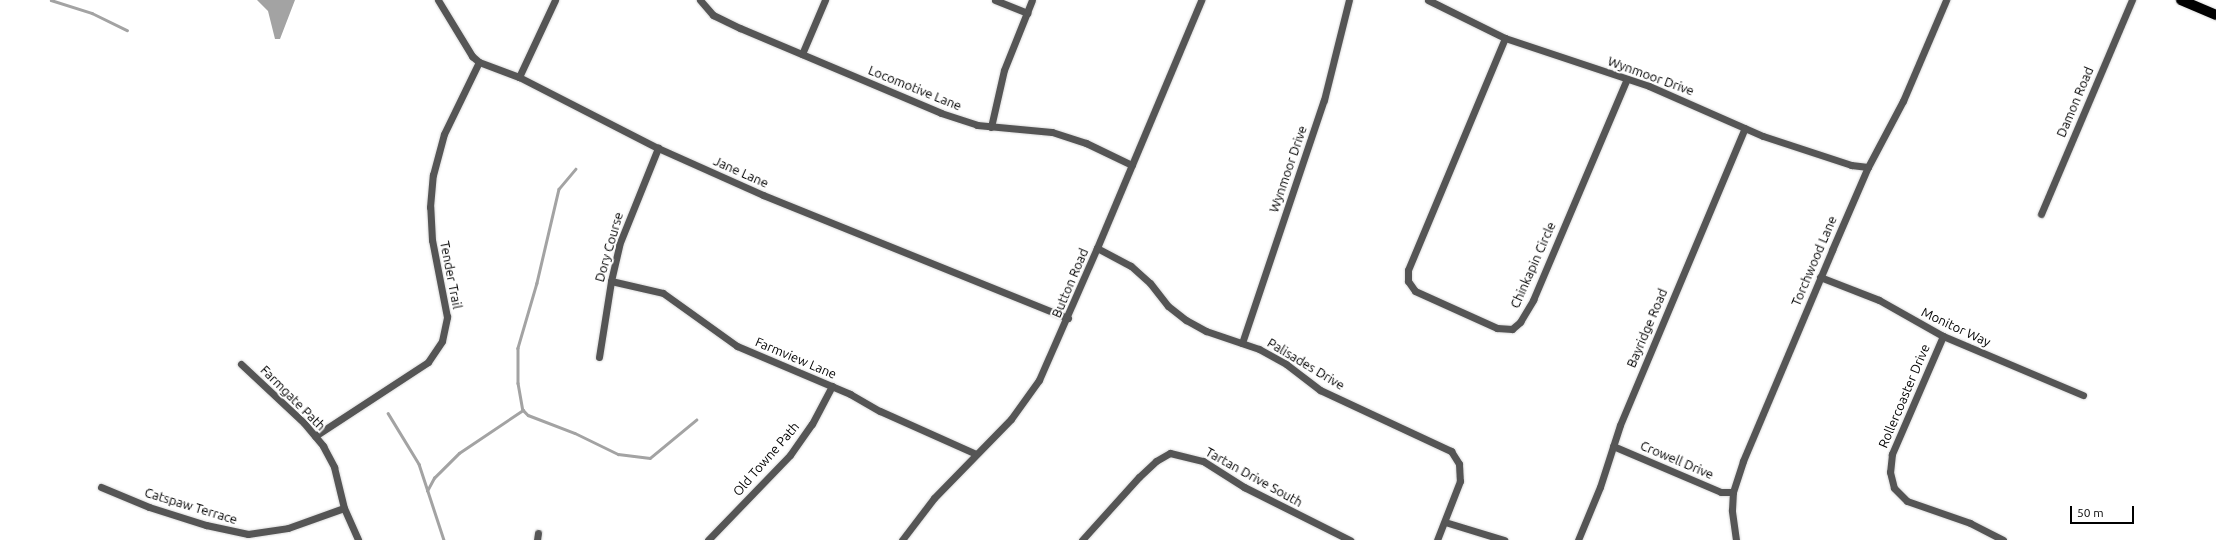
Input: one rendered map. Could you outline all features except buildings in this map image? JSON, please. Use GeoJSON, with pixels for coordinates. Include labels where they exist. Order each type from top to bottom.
{"type":"FeatureCollection","features":[{"type":"Feature","properties":{"kind":"main road"},"geometry":{"type":"LineString","coordinates":[[2180,0],[2216,15]]}},
{"type":"Feature","properties":{"kind":"street","name":"Jane Lane"},"geometry":{"type":"LineString","coordinates":[[438,0],[472,56],[479,62],[519,77],[658,148],[763,195],[1068,318]]}},
{"type":"Feature","properties":{"kind":"street"},"geometry":{"type":"LineString","coordinates":[[519,77],[555,0]]}},
{"type":"Feature","properties":{"kind":"street","name":"Locomotive Lane"},"geometry":{"type":"LineString","coordinates":[[700,0],[713,15],[941,112],[991,127],[1052,132],[1086,143],[1132,165]]}},
{"type":"Feature","properties":{"kind":"street"},"geometry":{"type":"LineString","coordinates":[[802,54],[825,0]]}},
{"type":"Feature","properties":{"kind":"street"},"geometry":{"type":"LineString","coordinates":[[995,0],[1027,13]]}},
{"type":"Feature","properties":{"kind":"street"},"geometry":{"type":"LineString","coordinates":[[991,127],[1004,70],[1032,0]]}},
{"type":"Feature","properties":{"kind":"street","name":"Button Road"},"geometry":{"type":"LineString","coordinates":[[902,540],[934,498],[1027,399],[1051,357],[1201,0]]}},
{"type":"Feature","properties":{"kind":"street","name":"Wynmoor Drive"},"geometry":{"type":"LineString","coordinates":[[1242,343],[1324,100],[1349,0]]}},
{"type":"Feature","properties":{"kind":"street","name":"Wynmoor Drive"},"geometry":{"type":"LineString","coordinates":[[1428,0],[1505,38],[1627,79],[1744,128],[1850,165],[1868,167]]}},
{"type":"Feature","properties":{"kind":"street","name":"Torchwood Lane"},"geometry":{"type":"LineString","coordinates":[[1736,540],[1732,510],[1733,492],[1743,461],[1868,167],[1903,101],[1946,0]]}},
{"type":"Feature","properties":{"kind":"street","name":"Damon Road"},"geometry":{"type":"LineString","coordinates":[[2041,214],[2132,0]]}},
{"type":"Feature","properties":{"kind":"street","name":"Chinkapin Circle"},"geometry":{"type":"LineString","coordinates":[[1505,38],[1408,270],[1408,281],[1415,291],[1497,328],[1506,330],[1516,325],[1533,300],[1627,79]]}},
{"type":"Feature","properties":{"kind":"street","name":"Tender Trail"},"geometry":{"type":"LineString","coordinates":[[315,436],[428,362],[442,341],[447,317],[432,240],[430,207],[433,175],[444,134],[479,62]]}},
{"type":"Feature","properties":{"kind":"street","name":"Bayridge Road"},"geometry":{"type":"LineString","coordinates":[[1578,540],[1613,446],[1744,128]]}},
{"type":"Feature","properties":{"kind":"street","name":"Dory Course"},"geometry":{"type":"LineString","coordinates":[[599,357],[611,281],[627,222],[658,148]]}},
{"type":"Feature","properties":{"kind":"street","name":"Palisades Drive"},"geometry":{"type":"LineString","coordinates":[[1098,248],[1131,266],[1150,283],[1168,306],[1186,320],[1206,330],[1242,343],[1286,364],[1334,397],[1450,451],[1459,464],[1460,481],[1437,540]]}},
{"type":"Feature","properties":{"kind":"street","name":"Monitor Way"},"geometry":{"type":"LineString","coordinates":[[1820,277],[1879,300],[1943,336],[2083,395]]}},
{"type":"Feature","properties":{"kind":"street","name":"Farmview Lane"},"geometry":{"type":"LineString","coordinates":[[611,281],[663,293],[737,346],[832,386],[976,454]]}},
{"type":"Feature","properties":{"kind":"street","name":"Rollercoaster Drive"},"geometry":{"type":"LineString","coordinates":[[1943,336],[1892,454],[1890,472],[1894,488],[1907,501],[1970,523],[2003,540]]}},
{"type":"Feature","properties":{"kind":"street","name":"Farmgate Path"},"geometry":{"type":"LineString","coordinates":[[241,364],[315,436],[334,467],[344,508],[358,540]]}},
{"type":"Feature","properties":{"kind":"street","name":"Old Towne Path"},"geometry":{"type":"LineString","coordinates":[[708,540],[799,444],[832,386]]}},
{"type":"Feature","properties":{"kind":"street","name":"Crowell Drive"},"geometry":{"type":"LineString","coordinates":[[1613,446],[1721,492],[1733,492]]}},
{"type":"Feature","properties":{"kind":"street","name":"Tartan Drive South"},"geometry":{"type":"LineString","coordinates":[[1082,540],[1139,477],[1156,461],[1170,453],[1203,462],[1244,487],[1350,540]]}},
{"type":"Feature","properties":{"kind":"street","name":"Catspaw Terrace"},"geometry":{"type":"LineString","coordinates":[[101,487],[149,508],[206,525],[248,534],[288,528],[344,508]]}},
{"type":"Feature","properties":{"kind":"street"},"geometry":{"type":"LineString","coordinates":[[1445,522],[1504,540]]}},
{"type":"Feature","properties":{"kind":"shaded area"},"geometry":{"type":"Polygon","coordinates":[[[257,0],[295,0],[280,39],[275,39],[268,11],[257,0]]]}},
{"type":"Feature","properties":{"kind":"waterway"},"geometry":{"type":"LineString","coordinates":[[51,0],[92,13],[127,30]]}},
{"type":"Feature","properties":{"kind":"waterway"},"geometry":{"type":"LineString","coordinates":[[576,169],[559,189],[537,283],[518,348],[518,383],[523,410],[528,415],[575,433],[618,454],[650,458],[696,420]]}},
{"type":"Feature","properties":{"kind":"waterway"},"geometry":{"type":"LineString","coordinates":[[427,491],[434,478],[459,453],[523,410]]}},
{"type":"Feature","properties":{"kind":"waterway"},"geometry":{"type":"LineString","coordinates":[[388,413],[419,464],[444,540]]}}]}
